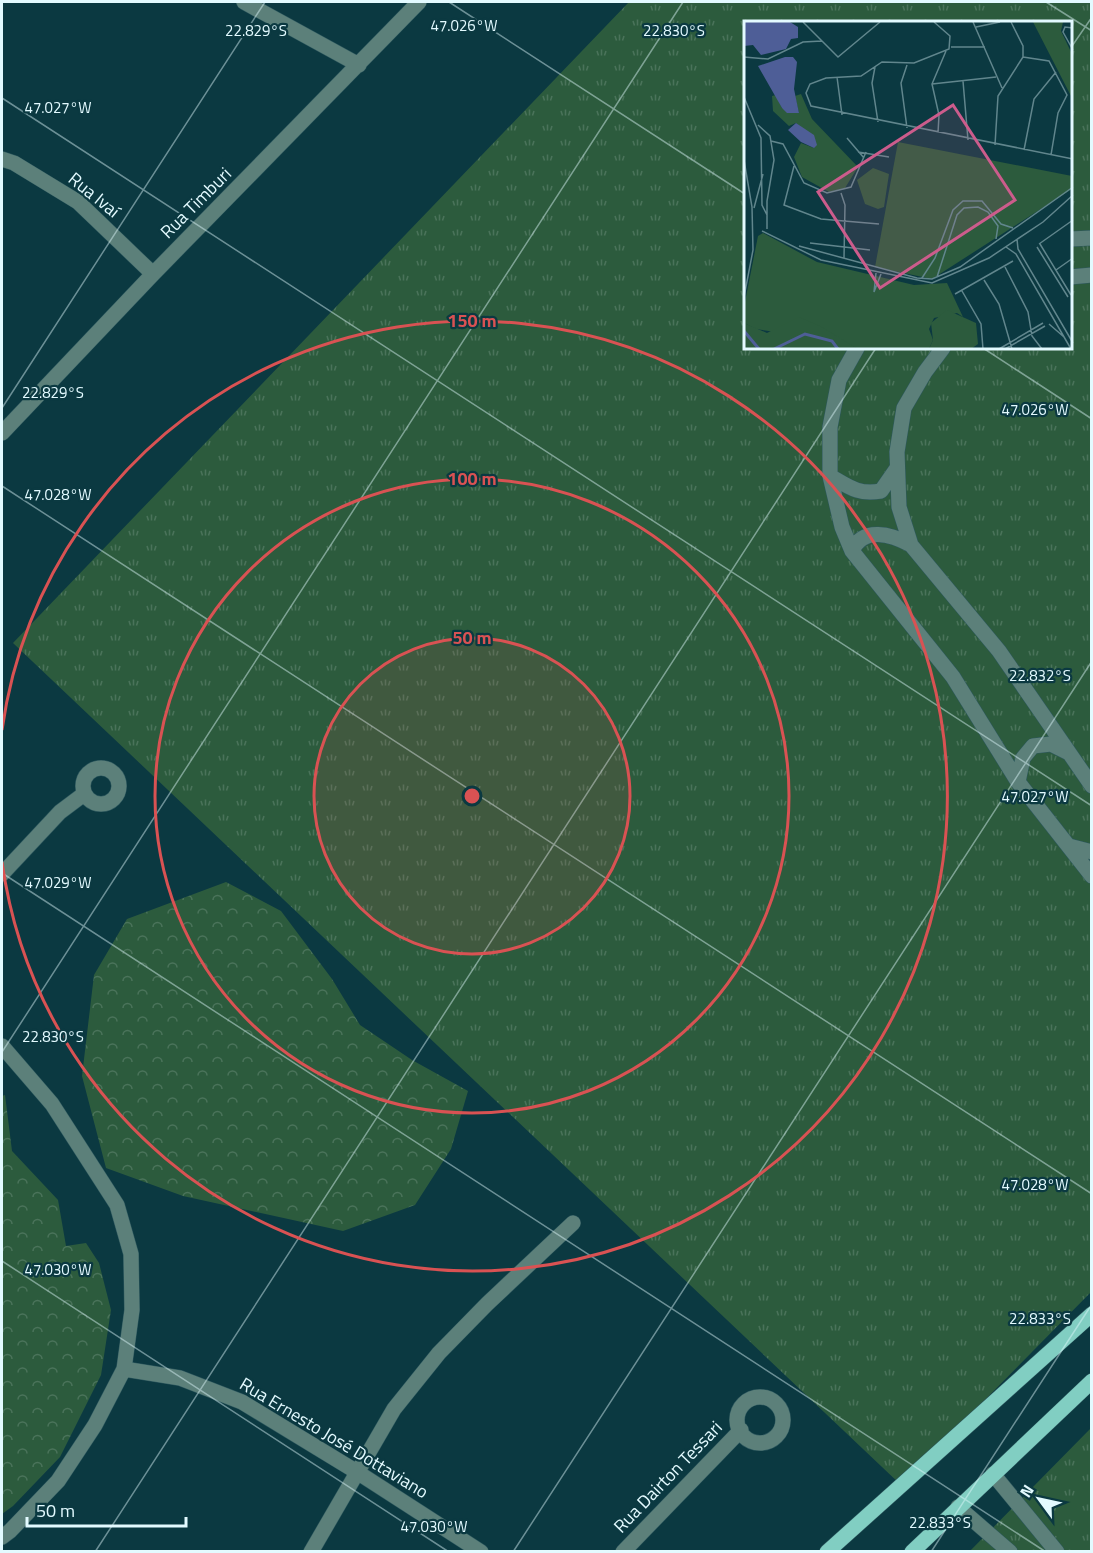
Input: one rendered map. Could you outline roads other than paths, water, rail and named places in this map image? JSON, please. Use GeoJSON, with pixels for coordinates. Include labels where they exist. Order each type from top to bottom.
{"type":"FeatureCollection","features":[{"type":"Feature","properties":{"kind":"main road"},"geometry":{"type":"LineString","coordinates":[[827,1551],[1092,1314]]}},
{"type":"Feature","properties":{"kind":"main road"},"geometry":{"type":"LineString","coordinates":[[912,1551],[1092,1381]]}},
{"type":"Feature","properties":{"kind":"street"},"geometry":{"type":"LineString","coordinates":[[244,2],[359,65]]}},
{"type":"Feature","properties":{"kind":"street","name":"Rua Timburi"},"geometry":{"type":"LineString","coordinates":[[2,433],[153,274],[419,2]]}},
{"type":"Feature","properties":{"kind":"street","name":"Rua Ivaí"},"geometry":{"type":"LineString","coordinates":[[2,159],[14,163],[78,202],[153,274]]}},
{"type":"Feature","properties":{"kind":"street"},"geometry":{"type":"LineString","coordinates":[[1072,239],[1092,238]]}},
{"type":"Feature","properties":{"kind":"street"},"geometry":{"type":"LineString","coordinates":[[1072,277],[1092,275]]}},
{"type":"Feature","properties":{"kind":"street"},"geometry":{"type":"LineString","coordinates":[[856,350],[839,380],[830,427],[830,476],[842,527],[852,551],[953,677],[1018,782],[1092,876]]}},
{"type":"Feature","properties":{"kind":"street"},"geometry":{"type":"LineString","coordinates":[[942,350],[904,408],[897,452],[899,507],[911,545],[999,651],[1092,786]]}},
{"type":"Feature","properties":{"kind":"street"},"geometry":{"type":"LineString","coordinates":[[830,476],[855,490],[868,493],[881,490],[897,467]]}},
{"type":"Feature","properties":{"kind":"street"},"geometry":{"type":"LineString","coordinates":[[852,551],[855,543],[862,536],[881,534],[896,537],[911,545]]}},
{"type":"Feature","properties":{"kind":"street"},"geometry":{"type":"LineString","coordinates":[[1018,782],[1023,758],[1033,746],[1051,744],[1069,754]]}},
{"type":"Feature","properties":{"kind":"street"},"geometry":{"type":"LineString","coordinates":[[2,874],[60,812],[84,794]]}},
{"type":"Feature","properties":{"kind":"street"},"geometry":{"type":"LineString","coordinates":[[1069,846],[1092,852]]}},
{"type":"Feature","properties":{"kind":"street"},"geometry":{"type":"LineString","coordinates":[[2,1046],[52,1104],[117,1205],[131,1254],[132,1310],[124,1369],[95,1425],[58,1481],[2,1537]]}},
{"type":"Feature","properties":{"kind":"street"},"geometry":{"type":"LineString","coordinates":[[311,1551],[394,1409],[439,1353],[573,1223]]}},
{"type":"Feature","properties":{"kind":"street","name":"Rua Ernesto José Dottaviano"},"geometry":{"type":"LineString","coordinates":[[124,1369],[180,1378],[242,1402],[481,1551]]}},
{"type":"Feature","properties":{"kind":"street","name":"Rua Dairton Tessari"},"geometry":{"type":"LineString","coordinates":[[623,1551],[741,1430]]}},
{"type":"Feature","properties":{"kind":"street"},"geometry":{"type":"LineString","coordinates":[[993,1474],[1057,1551]]}},
{"type":"Feature","properties":{"kind":"street"},"geometry":{"type":"LineString","coordinates":[[958,1507],[1010,1551]]}}]}
